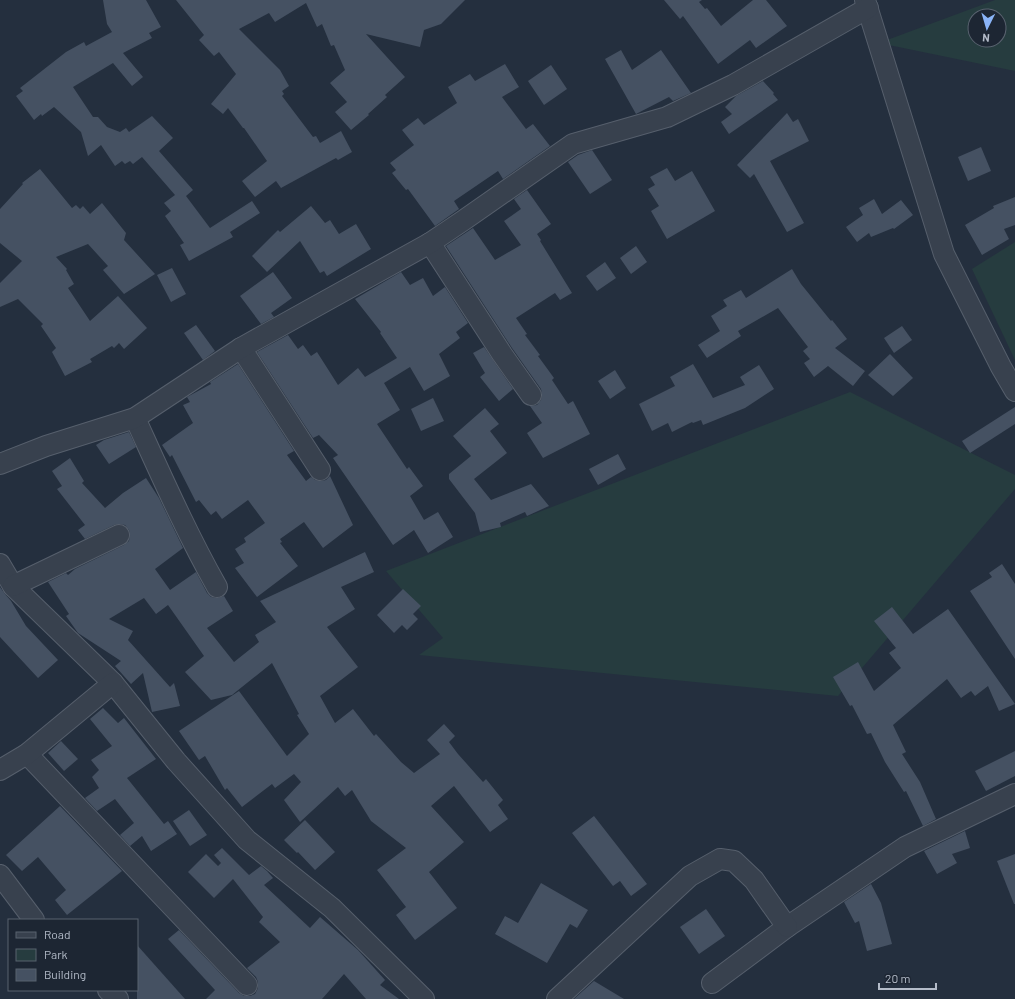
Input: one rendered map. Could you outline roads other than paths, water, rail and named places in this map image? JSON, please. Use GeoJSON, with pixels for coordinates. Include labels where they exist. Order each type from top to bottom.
{"type":"FeatureCollection","features":[{"type":"Feature","properties":{"kind":"street"},"geometry":{"type":"LineString","coordinates":[[0,464],[46,446],[135,418],[241,348],[430,242],[573,144],[667,117],[733,85],[866,4],[944,254],[1001,368],[1015,391]]}},
{"type":"Feature","properties":{"kind":"street"},"geometry":{"type":"LineString","coordinates":[[430,242],[502,354],[531,395]]}},
{"type":"Feature","properties":{"kind":"street"},"geometry":{"type":"LineString","coordinates":[[241,348],[320,470]]}},
{"type":"Feature","properties":{"kind":"street"},"geometry":{"type":"LineString","coordinates":[[135,418],[179,513],[217,587]]}},
{"type":"Feature","properties":{"kind":"street"},"geometry":{"type":"LineString","coordinates":[[13,586],[119,535]]}},
{"type":"Feature","properties":{"kind":"street"},"geometry":{"type":"LineString","coordinates":[[0,564],[13,586],[114,683],[176,761],[247,840],[332,908],[424,999]]}},
{"type":"Feature","properties":{"kind":"street"},"geometry":{"type":"LineString","coordinates":[[0,770],[27,754],[114,683]]}},
{"type":"Feature","properties":{"kind":"street"},"geometry":{"type":"LineString","coordinates":[[27,754],[247,985]]}},
{"type":"Feature","properties":{"kind":"street"},"geometry":{"type":"LineString","coordinates":[[712,983],[787,927],[905,847],[1015,794]]}},
{"type":"Feature","properties":{"kind":"street"},"geometry":{"type":"LineString","coordinates":[[556,999],[690,876],[720,859],[734,861],[754,880],[787,927]]}},
{"type":"Feature","properties":{"kind":"street"},"geometry":{"type":"LineString","coordinates":[[0,875],[33,919]]}},
{"type":"Feature","properties":{"kind":"street"},"geometry":{"type":"LineString","coordinates":[[109,991],[118,999]]}}]}
